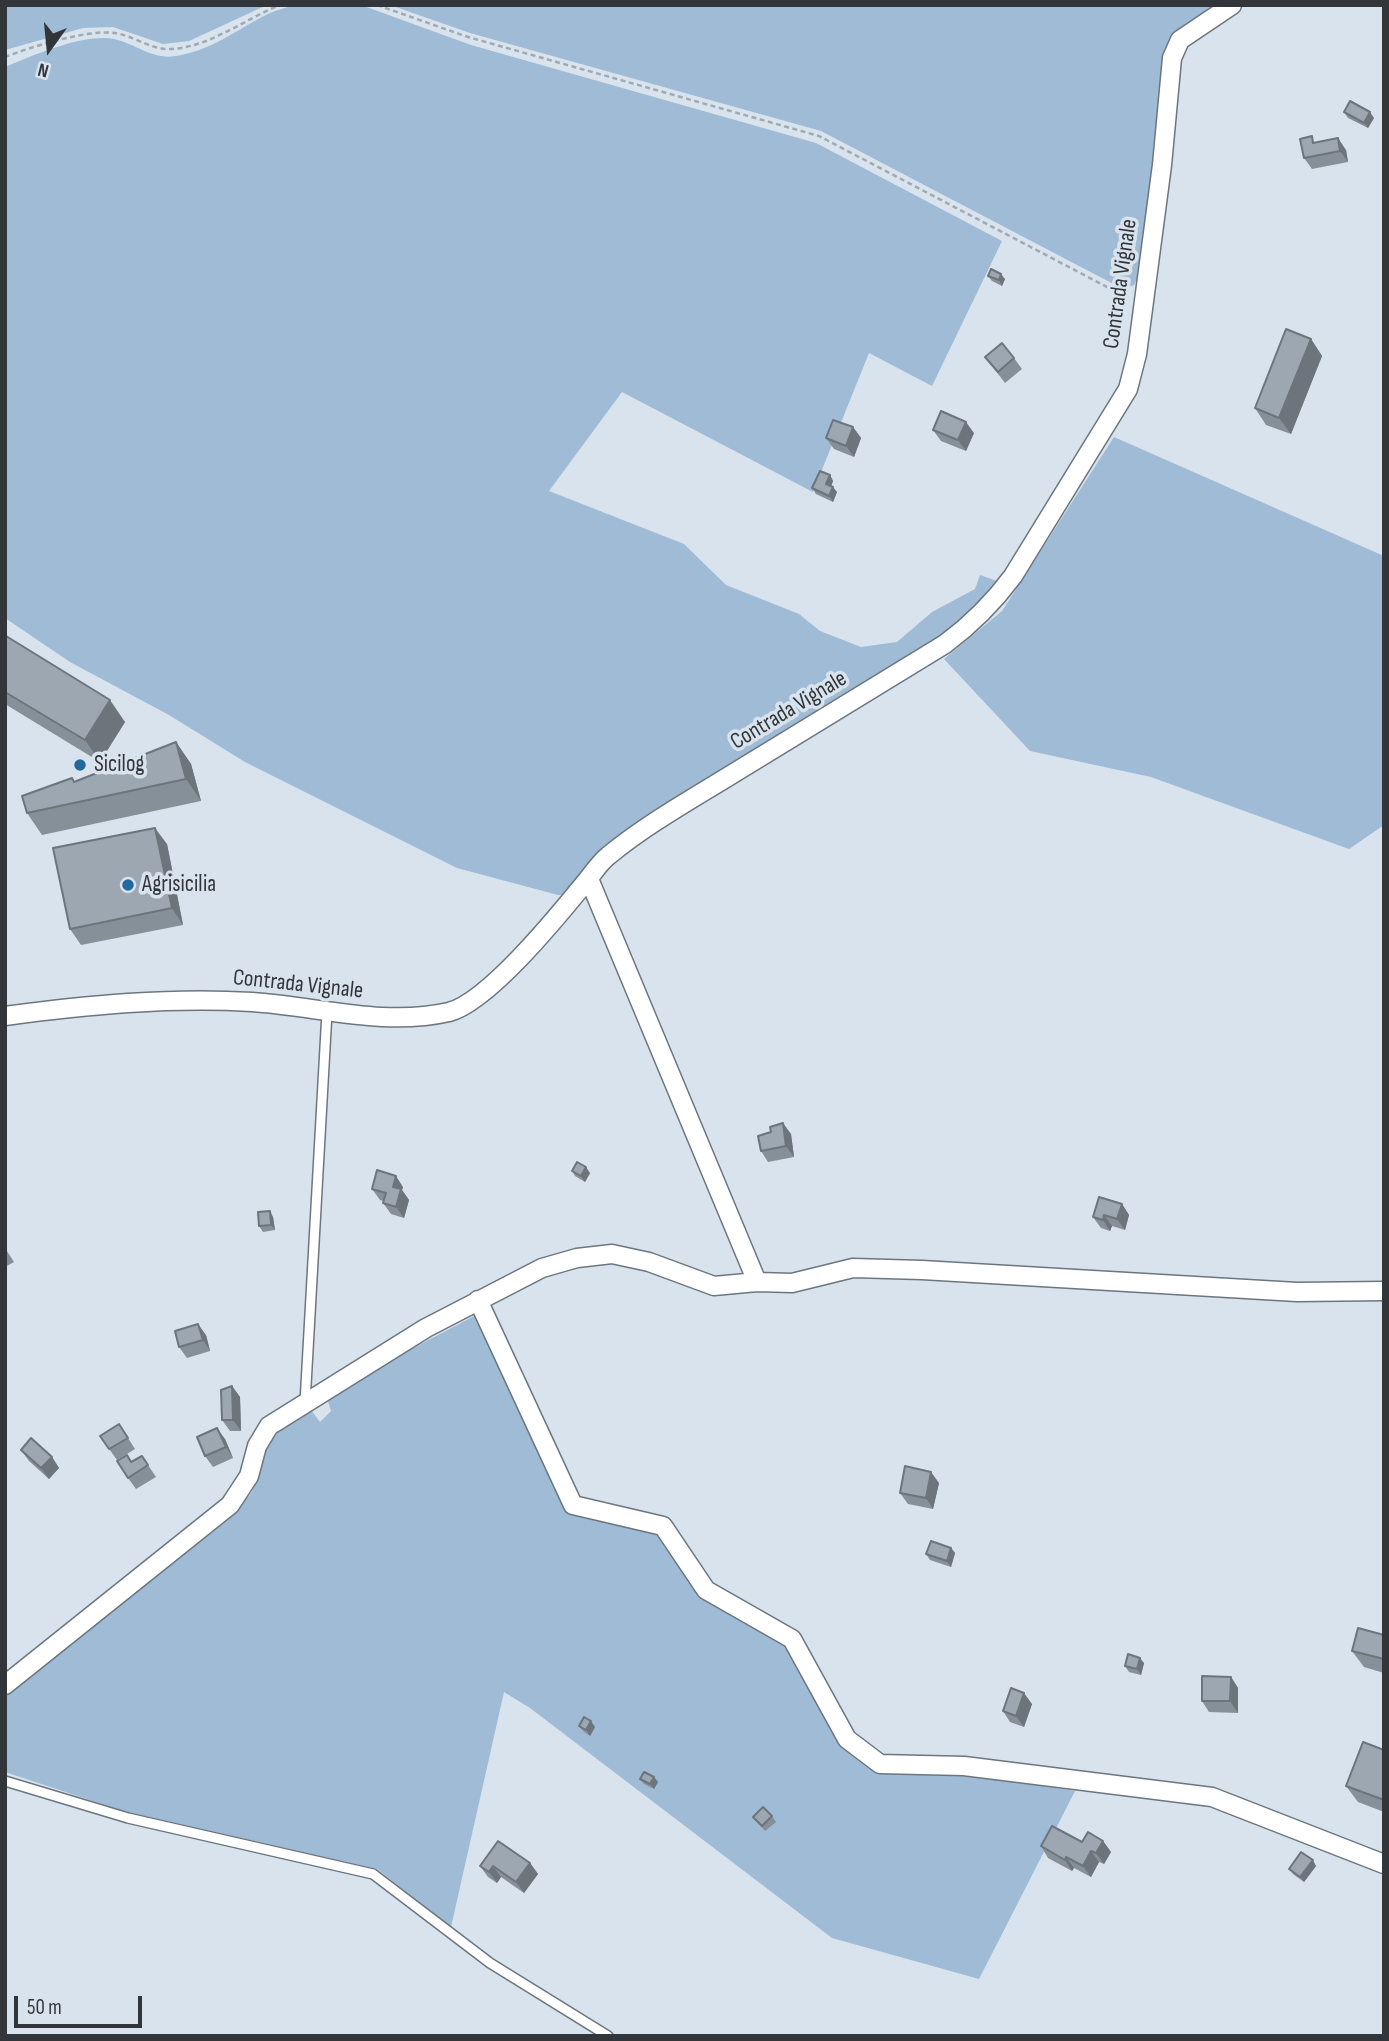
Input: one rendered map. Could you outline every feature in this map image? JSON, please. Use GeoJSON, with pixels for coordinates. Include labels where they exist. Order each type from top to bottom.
{"type":"FeatureCollection","features":[{"type":"Feature","properties":{"kind":"street","name":"Contrada Vignale"},"geometry":{"type":"LineString","coordinates":[[5,1016],[89,1005],[193,1002],[252,1002],[369,1017],[424,1016],[452,1011],[470,1003],[496,981],[607,857],[659,819],[945,644],[970,625],[995,600],[1013,576],[1128,389],[1137,354],[1144,306],[1172,58],[1180,40],[1232,5]]}},
{"type":"Feature","properties":{"kind":"street"},"geometry":{"type":"LineString","coordinates":[[589,879],[757,1282]]}},
{"type":"Feature","properties":{"kind":"street"},"geometry":{"type":"LineString","coordinates":[[5,1685],[230,1505],[249,1476],[257,1446],[269,1426],[426,1328],[542,1268],[577,1258],[612,1254],[649,1262],[714,1286],[757,1282],[792,1283],[853,1268],[1297,1292],[1384,1292]]}},
{"type":"Feature","properties":{"kind":"street"},"geometry":{"type":"LineString","coordinates":[[478,1300],[573,1505],[663,1526],[706,1590],[792,1639],[847,1739],[880,1764],[964,1766],[1212,1797],[1384,1864]]}},
{"type":"Feature","properties":{"kind":"lane"},"geometry":{"type":"LineString","coordinates":[[305,1403],[327,1013]]}},
{"type":"Feature","properties":{"kind":"lane"},"geometry":{"type":"LineString","coordinates":[[5,1781],[128,1818],[373,1874],[490,1963],[608,2036]]}},
{"type":"Feature","properties":{"kind":"path"},"geometry":{"type":"LineString","coordinates":[[5,57],[86,34],[114,33],[158,48],[195,46],[280,5]]}},
{"type":"Feature","properties":{"kind":"path"},"geometry":{"type":"LineString","coordinates":[[377,5],[468,37],[819,136],[1144,306]]}},
{"type":"Feature","properties":{"kind":"shaded area"},"geometry":{"type":"Polygon","coordinates":[[[5,5],[267,5],[189,41],[163,44],[113,27],[83,28],[5,50],[5,5]]]}},
{"type":"Feature","properties":{"kind":"shaded area"},"geometry":{"type":"Polygon","coordinates":[[[295,5],[361,5],[471,45],[816,143],[1002,241],[932,386],[869,353],[813,492],[622,392],[549,491],[684,544],[726,585],[799,614],[820,631],[861,647],[897,642],[932,612],[975,589],[980,575],[997,581],[970,613],[935,641],[646,816],[600,852],[567,895],[558,895],[457,868],[245,762],[169,715],[70,662],[5,618],[5,67],[59,46],[102,38],[122,41],[160,56],[176,56],[211,45],[268,14],[295,5]]]}},
{"type":"Feature","properties":{"kind":"shaded area"},"geometry":{"type":"Polygon","coordinates":[[[390,5],[1219,5],[1177,34],[1162,62],[1141,272],[1134,285],[1123,289],[821,131],[470,33],[390,5]]]}},
{"type":"Feature","properties":{"kind":"shaded area"},"geometry":{"type":"Polygon","coordinates":[[[1114,437],[1384,556],[1384,825],[1349,849],[1151,777],[1030,751],[944,659],[1002,611],[1114,437]]]}},
{"type":"Feature","properties":{"kind":"shaded area"},"geometry":{"type":"Polygon","coordinates":[[[474,1316],[569,1511],[659,1533],[703,1597],[792,1645],[842,1745],[880,1769],[965,1773],[1075,1791],[979,1979],[832,1938],[530,1708],[504,1692],[451,1927],[377,1869],[123,1811],[5,1772],[5,1696],[227,1521],[252,1492],[262,1456],[270,1441],[286,1424],[311,1410],[320,1422],[331,1411],[327,1398],[332,1391],[474,1316]]]}},
{"type":"Feature","properties":{"kind":"building"},"geometry":{"type":"Polygon","coordinates":[[[1350,101],[1370,112],[1364,123],[1344,112],[1350,101]]]}},
{"type":"Feature","properties":{"kind":"building"},"geometry":{"type":"Polygon","coordinates":[[[1312,136],[1313,143],[1338,138],[1340,151],[1304,158],[1300,139],[1312,136]]]}},
{"type":"Feature","properties":{"kind":"building"},"geometry":{"type":"Polygon","coordinates":[[[991,269],[1001,274],[999,280],[988,276],[991,269]]]}},
{"type":"Feature","properties":{"kind":"building"},"geometry":{"type":"Polygon","coordinates":[[[1286,329],[1311,339],[1279,418],[1255,408],[1286,329]]]}},
{"type":"Feature","properties":{"kind":"building"},"geometry":{"type":"Polygon","coordinates":[[[1002,343],[1014,358],[998,372],[985,357],[1002,343]]]}},
{"type":"Feature","properties":{"kind":"building"},"geometry":{"type":"Polygon","coordinates":[[[941,411],[966,422],[958,440],[933,430],[941,411]]]}},
{"type":"Feature","properties":{"kind":"building"},"geometry":{"type":"Polygon","coordinates":[[[833,420],[853,427],[846,446],[826,438],[833,420]]]}},
{"type":"Feature","properties":{"kind":"building"},"geometry":{"type":"Polygon","coordinates":[[[820,471],[830,475],[826,484],[833,487],[829,496],[812,488],[820,471]]]}},
{"type":"Feature","properties":{"kind":"building"},"geometry":{"type":"Polygon","coordinates":[[[6,636],[110,700],[85,740],[5,692],[6,636]]]}},
{"type":"Feature","properties":{"kind":"building"},"geometry":{"type":"Polygon","coordinates":[[[176,742],[186,779],[27,813],[22,796],[72,778],[74,782],[176,742]]]}},
{"type":"Feature","properties":{"kind":"building"},"geometry":{"type":"Polygon","coordinates":[[[155,828],[172,908],[70,929],[53,848],[155,828]]]}},
{"type":"Feature","properties":{"kind":"building"},"geometry":{"type":"Polygon","coordinates":[[[783,1123],[786,1146],[761,1151],[758,1136],[771,1132],[770,1127],[783,1123]]]}},
{"type":"Feature","properties":{"kind":"building"},"geometry":{"type":"Polygon","coordinates":[[[577,1162],[586,1167],[581,1176],[572,1171],[577,1162]]]}},
{"type":"Feature","properties":{"kind":"building"},"geometry":{"type":"Polygon","coordinates":[[[377,1170],[396,1176],[393,1187],[401,1189],[396,1207],[383,1203],[386,1193],[372,1189],[377,1170]]]}},
{"type":"Feature","properties":{"kind":"building"},"geometry":{"type":"Polygon","coordinates":[[[1099,1197],[1122,1204],[1117,1219],[1104,1215],[1103,1220],[1093,1217],[1099,1197]]]}},
{"type":"Feature","properties":{"kind":"building"},"geometry":{"type":"Polygon","coordinates":[[[270,1211],[271,1225],[259,1226],[258,1212],[270,1211]]]}},
{"type":"Feature","properties":{"kind":"building"},"geometry":{"type":"Polygon","coordinates":[[[198,1324],[203,1340],[179,1347],[175,1331],[198,1324]]]}},
{"type":"Feature","properties":{"kind":"building"},"geometry":{"type":"Polygon","coordinates":[[[232,1386],[233,1420],[222,1420],[221,1390],[232,1386]]]}},
{"type":"Feature","properties":{"kind":"building"},"geometry":{"type":"Polygon","coordinates":[[[119,1424],[128,1438],[109,1449],[100,1436],[119,1424]]]}},
{"type":"Feature","properties":{"kind":"building"},"geometry":{"type":"Polygon","coordinates":[[[217,1428],[226,1447],[205,1456],[197,1437],[217,1428]]]}},
{"type":"Feature","properties":{"kind":"building"},"geometry":{"type":"Polygon","coordinates":[[[31,1438],[52,1457],[41,1468],[21,1450],[31,1438]]]}},
{"type":"Feature","properties":{"kind":"building"},"geometry":{"type":"Polygon","coordinates":[[[127,1455],[131,1462],[142,1456],[148,1465],[128,1478],[117,1461],[127,1455]]]}},
{"type":"Feature","properties":{"kind":"building"},"geometry":{"type":"Polygon","coordinates":[[[905,1466],[931,1472],[926,1498],[900,1493],[905,1466]]]}},
{"type":"Feature","properties":{"kind":"building"},"geometry":{"type":"Polygon","coordinates":[[[931,1541],[951,1548],[947,1561],[926,1554],[931,1541]]]}},
{"type":"Feature","properties":{"kind":"building"},"geometry":{"type":"Polygon","coordinates":[[[1358,1628],[1384,1635],[1384,1659],[1352,1651],[1358,1628]]]}},
{"type":"Feature","properties":{"kind":"building"},"geometry":{"type":"Polygon","coordinates":[[[1128,1654],[1140,1658],[1137,1669],[1125,1666],[1128,1654]]]}},
{"type":"Feature","properties":{"kind":"building"},"geometry":{"type":"Polygon","coordinates":[[[1202,1676],[1231,1677],[1230,1701],[1202,1701],[1202,1676]]]}},
{"type":"Feature","properties":{"kind":"building"},"geometry":{"type":"Polygon","coordinates":[[[1011,1688],[1024,1693],[1016,1716],[1003,1711],[1011,1688]]]}},
{"type":"Feature","properties":{"kind":"building"},"geometry":{"type":"Polygon","coordinates":[[[584,1717],[591,1721],[586,1730],[579,1726],[584,1717]]]}},
{"type":"Feature","properties":{"kind":"building"},"geometry":{"type":"Polygon","coordinates":[[[1363,1742],[1384,1750],[1384,1800],[1346,1786],[1363,1742]]]}},
{"type":"Feature","properties":{"kind":"building"},"geometry":{"type":"Polygon","coordinates":[[[644,1772],[654,1777],[650,1784],[640,1779],[644,1772]]]}},
{"type":"Feature","properties":{"kind":"building"},"geometry":{"type":"Polygon","coordinates":[[[763,1807],[772,1816],[762,1826],[753,1817],[763,1807]]]}},
{"type":"Feature","properties":{"kind":"building"},"geometry":{"type":"Polygon","coordinates":[[[1052,1826],[1082,1842],[1088,1832],[1103,1841],[1096,1853],[1091,1851],[1083,1866],[1066,1857],[1065,1860],[1041,1846],[1052,1826]]]}},
{"type":"Feature","properties":{"kind":"building"},"geometry":{"type":"Polygon","coordinates":[[[498,1841],[530,1863],[516,1882],[493,1866],[489,1872],[480,1866],[498,1841]]]}},
{"type":"Feature","properties":{"kind":"building"},"geometry":{"type":"Polygon","coordinates":[[[1301,1852],[1313,1860],[1300,1877],[1289,1869],[1301,1852]]]}},
{"type":"Feature","properties":{"kind":"place","name":"Sicilog"},"geometry":{"type":"Point","coordinates":[80,765]}},
{"type":"Feature","properties":{"kind":"place","name":"Agrisicilia"},"geometry":{"type":"Point","coordinates":[128,885]}}]}
